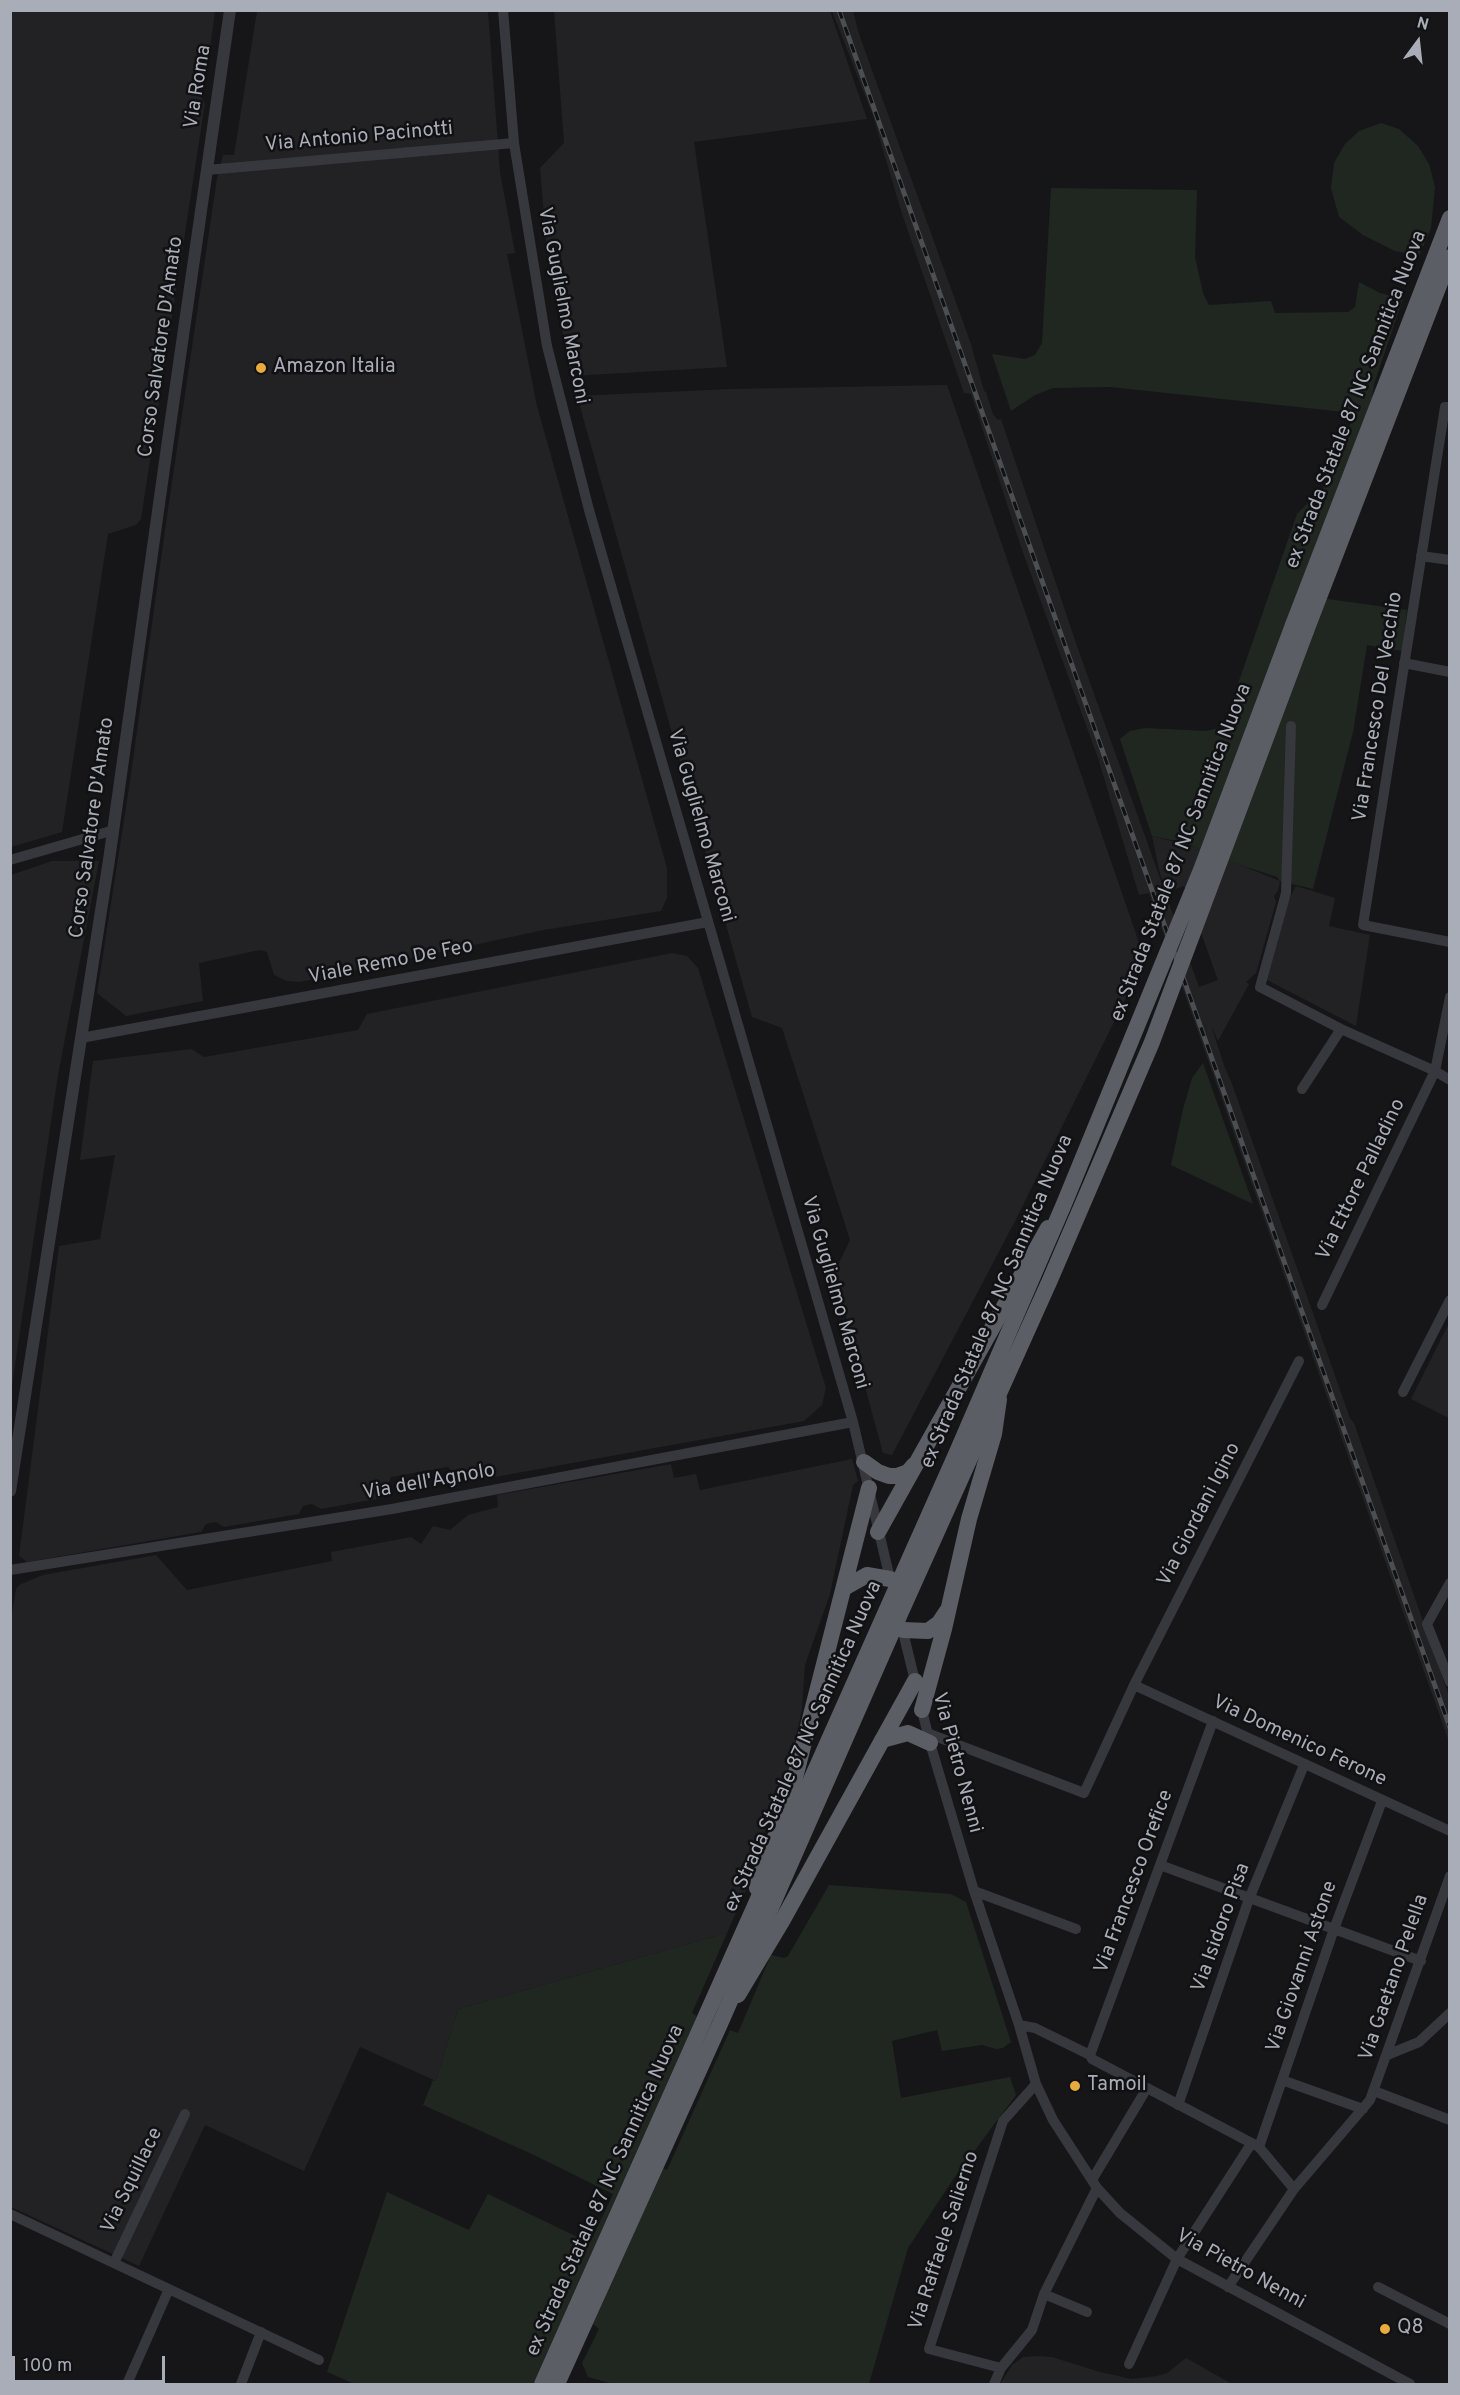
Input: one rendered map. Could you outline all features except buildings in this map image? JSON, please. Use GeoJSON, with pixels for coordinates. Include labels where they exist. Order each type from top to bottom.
{"type":"FeatureCollection","features":[{"type":"Feature","properties":{"kind":"highway","name":"ex Strada Statale 87 NC Sannitica Nuova"},"geometry":{"type":"LineString","coordinates":[[557,2385],[720,2024],[1152,1042],[1449,218]]}},
{"type":"Feature","properties":{"kind":"highway","name":"ex Strada Statale 87 NC Sannitica Nuova"},"geometry":{"type":"LineString","coordinates":[[542,2385],[957,1452],[1067,1197],[1449,257]]}},
{"type":"Feature","properties":{"kind":"highway"},"geometry":{"type":"LineString","coordinates":[[878,1532],[1028,1261],[1067,1197]]}},
{"type":"Feature","properties":{"kind":"highway"},"geometry":{"type":"LineString","coordinates":[[922,1710],[950,1607],[969,1519],[994,1434],[1000,1389]]}},
{"type":"Feature","properties":{"kind":"highway"},"geometry":{"type":"LineString","coordinates":[[864,1462],[878,1472],[897,1476],[908,1472],[919,1460]]}},
{"type":"Feature","properties":{"kind":"highway"},"geometry":{"type":"LineString","coordinates":[[746,1929],[764,1863],[787,1809],[869,1488]]}},
{"type":"Feature","properties":{"kind":"highway"},"geometry":{"type":"LineString","coordinates":[[844,1588],[867,1575],[890,1579]]}},
{"type":"Feature","properties":{"kind":"highway"},"geometry":{"type":"LineString","coordinates":[[904,1637],[928,1631],[939,1623],[950,1607]]}},
{"type":"Feature","properties":{"kind":"highway"},"geometry":{"type":"LineString","coordinates":[[720,2024],[781,1923],[915,1681]]}},
{"type":"Feature","properties":{"kind":"highway"},"geometry":{"type":"LineString","coordinates":[[882,1740],[908,1733],[928,1738]]}},
{"type":"Feature","properties":{"kind":"street","name":"Via Roma"},"geometry":{"type":"LineString","coordinates":[[207,170],[230,10]]}},
{"type":"Feature","properties":{"kind":"street","name":"Via Guglielmo Marconi"},"geometry":{"type":"LineString","coordinates":[[503,10],[514,143],[550,357],[590,510],[853,1422],[904,1637]]}},
{"type":"Feature","properties":{"kind":"street","name":"Via Antonio Pacinotti"},"geometry":{"type":"LineString","coordinates":[[207,170],[514,143]]}},
{"type":"Feature","properties":{"kind":"street","name":"Corso Salvatore D'Amato"},"geometry":{"type":"LineString","coordinates":[[10,1491],[114,830],[207,170]]}},
{"type":"Feature","properties":{"kind":"street","name":"Via Francesco Del Vecchio"},"geometry":{"type":"LineString","coordinates":[[1447,407],[1444,448],[1421,556],[1363,924],[1449,942]]}},
{"type":"Feature","properties":{"kind":"street"},"geometry":{"type":"LineString","coordinates":[[1421,556],[1449,560]]}},
{"type":"Feature","properties":{"kind":"street"},"geometry":{"type":"LineString","coordinates":[[1404,663],[1449,672]]}},
{"type":"Feature","properties":{"kind":"street"},"geometry":{"type":"LineString","coordinates":[[1291,726],[1286,893],[1260,987],[1341,1029],[1435,1071],[1449,1080]]}},
{"type":"Feature","properties":{"kind":"street"},"geometry":{"type":"LineString","coordinates":[[10,860],[114,830]]}},
{"type":"Feature","properties":{"kind":"street","name":"Viale Remo De Feo"},"geometry":{"type":"LineString","coordinates":[[81,1038],[708,922]]}},
{"type":"Feature","properties":{"kind":"street","name":"Via Ettore Palladino"},"geometry":{"type":"LineString","coordinates":[[1322,1305],[1435,1071],[1449,997]]}},
{"type":"Feature","properties":{"kind":"street"},"geometry":{"type":"LineString","coordinates":[[1302,1089],[1341,1029]]}},
{"type":"Feature","properties":{"kind":"street"},"geometry":{"type":"LineString","coordinates":[[1403,1392],[1449,1300]]}},
{"type":"Feature","properties":{"kind":"street","name":"Via Giordani Igino"},"geometry":{"type":"LineString","coordinates":[[928,1738],[1084,1793],[1134,1685],[1299,1361]]}},
{"type":"Feature","properties":{"kind":"street","name":"Via dell'Agnolo"},"geometry":{"type":"LineString","coordinates":[[10,1570],[392,1509],[853,1422]]}},
{"type":"Feature","properties":{"kind":"street"},"geometry":{"type":"LineString","coordinates":[[1449,1583],[1427,1624],[1449,1682]]}},
{"type":"Feature","properties":{"kind":"street","name":"Via Pietro Nenni"},"geometry":{"type":"LineString","coordinates":[[904,1637],[928,1738],[1036,2084],[1053,2120],[1095,2184],[1120,2213],[1177,2259],[1410,2385]]}},
{"type":"Feature","properties":{"kind":"street","name":"Via Domenico Ferone"},"geometry":{"type":"LineString","coordinates":[[1134,1685],[1449,1831]]}},
{"type":"Feature","properties":{"kind":"street","name":"Via Francesco Orefice"},"geometry":{"type":"LineString","coordinates":[[1090,2055],[1213,1720]]}},
{"type":"Feature","properties":{"kind":"street","name":"Via Isidoro Pisa"},"geometry":{"type":"LineString","coordinates":[[1178,2105],[1250,1899],[1304,1765]]}},
{"type":"Feature","properties":{"kind":"street","name":"Via Giovanni Astone"},"geometry":{"type":"LineString","coordinates":[[1129,2364],[1177,2259],[1255,2145],[1282,2080],[1334,1929],[1382,1801]]}},
{"type":"Feature","properties":{"kind":"street"},"geometry":{"type":"LineString","coordinates":[[1160,1865],[1421,1961]]}},
{"type":"Feature","properties":{"kind":"street","name":"Via Gaetano Pelella"},"geometry":{"type":"LineString","coordinates":[[1228,2287],[1294,2190],[1370,2100],[1421,1961],[1449,1876]]}},
{"type":"Feature","properties":{"kind":"street"},"geometry":{"type":"LineString","coordinates":[[974,1891],[1076,1929]]}},
{"type":"Feature","properties":{"kind":"street"},"geometry":{"type":"LineString","coordinates":[[1387,2055],[1419,2042],[1449,2013]]}},
{"type":"Feature","properties":{"kind":"street"},"geometry":{"type":"LineString","coordinates":[[1019,2025],[1035,2028],[1090,2055],[1092,2059],[1255,2145],[1294,2190]]}},
{"type":"Feature","properties":{"kind":"street"},"geometry":{"type":"LineString","coordinates":[[1282,2080],[1363,2109]]}},
{"type":"Feature","properties":{"kind":"street","name":"Via Raffaele Salierno"},"geometry":{"type":"LineString","coordinates":[[1001,2368],[929,2349],[1003,2121],[1036,2084]]}},
{"type":"Feature","properties":{"kind":"street"},"geometry":{"type":"LineString","coordinates":[[994,2385],[1001,2368],[1032,2330],[1044,2294],[1095,2184],[1147,2088]]}},
{"type":"Feature","properties":{"kind":"street","name":"Via Gaetano Pelella"},"geometry":{"type":"LineString","coordinates":[[1374,2091],[1449,2120]]}},
{"type":"Feature","properties":{"kind":"street","name":"Via Squillace"},"geometry":{"type":"LineString","coordinates":[[114,2263],[185,2114]]}},
{"type":"Feature","properties":{"kind":"street","name":"Via Squillace"},"geometry":{"type":"LineString","coordinates":[[10,2214],[319,2360]]}},
{"type":"Feature","properties":{"kind":"street"},"geometry":{"type":"LineString","coordinates":[[1378,2287],[1449,2324]]}},
{"type":"Feature","properties":{"kind":"street"},"geometry":{"type":"LineString","coordinates":[[127,2385],[169,2289]]}},
{"type":"Feature","properties":{"kind":"street"},"geometry":{"type":"LineString","coordinates":[[1044,2294],[1087,2312]]}},
{"type":"Feature","properties":{"kind":"street"},"geometry":{"type":"LineString","coordinates":[[241,2385],[261,2332]]}},
{"type":"Feature","properties":{"kind":"shaded area"},"geometry":{"type":"Polygon","coordinates":[[[10,11],[215,11],[208,65],[204,64],[204,83],[197,84],[198,94],[205,103],[141,519],[136,525],[108,534],[62,832],[11,847],[10,11]]]}},
{"type":"Feature","properties":{"kind":"shaded area"},"geometry":{"type":"Polygon","coordinates":[[[257,11],[488,11],[500,172],[515,253],[507,254],[537,406],[667,868],[667,898],[661,911],[544,930],[300,982],[287,981],[274,975],[267,952],[260,950],[199,963],[203,1001],[126,1016],[97,993],[217,178],[223,155],[234,155],[257,11]]]}},
{"type":"Feature","properties":{"kind":"shaded area"},"geometry":{"type":"Polygon","coordinates":[[[554,11],[830,11],[867,119],[694,142],[727,367],[571,376],[547,252],[540,168],[564,143],[554,11]]]}},
{"type":"Feature","properties":{"kind":"shaded area"},"geometry":{"type":"Polygon","coordinates":[[[832,11],[853,11],[859,34],[971,344],[984,391],[993,414],[998,420],[1001,419],[1078,649],[1199,987],[1218,980],[1184,886],[1166,892],[1152,836],[1199,848],[1280,881],[1278,891],[1274,896],[1276,902],[1256,973],[1246,982],[1249,984],[1218,1041],[1211,1025],[1449,1696],[1449,1742],[1149,893],[1139,895],[1098,758],[1021,547],[971,394],[964,393],[902,214],[873,116],[832,11]]]}},
{"type":"Feature","properties":{"kind":"shaded area"},"geometry":{"type":"Polygon","coordinates":[[[1381,123],[1399,129],[1418,146],[1429,164],[1435,187],[1431,228],[1419,256],[1395,251],[1363,235],[1339,217],[1331,188],[1334,163],[1345,144],[1359,131],[1381,123]]]}},
{"type":"Feature","properties":{"kind":"shaded area"},"geometry":{"type":"Polygon","coordinates":[[[1051,188],[1197,190],[1195,257],[1203,293],[1209,305],[1271,301],[1275,313],[1348,312],[1355,307],[1359,282],[1380,293],[1403,299],[1374,384],[1372,400],[1298,592],[1328,599],[1407,610],[1402,651],[1367,645],[1353,732],[1313,889],[1280,881],[1277,877],[1226,860],[1186,843],[1152,836],[1120,739],[1130,731],[1145,728],[1206,731],[1223,727],[1297,514],[1324,487],[1353,418],[1345,412],[1110,387],[1053,388],[1035,395],[1011,411],[992,354],[1025,359],[1035,355],[1042,343],[1051,188]]]}},
{"type":"Feature","properties":{"kind":"shaded area"},"geometry":{"type":"Polygon","coordinates":[[[947,385],[1145,960],[1013,1225],[892,1455],[883,1453],[834,1273],[850,1240],[782,1028],[752,1017],[577,396],[730,389],[947,385]]]}},
{"type":"Feature","properties":{"kind":"shaded area"},"geometry":{"type":"Polygon","coordinates":[[[52,861],[99,861],[58,1075],[11,1392],[11,875],[52,861]]]}},
{"type":"Feature","properties":{"kind":"shaded area"},"geometry":{"type":"Polygon","coordinates":[[[1296,886],[1335,898],[1329,926],[1370,935],[1356,1026],[1267,980],[1288,901],[1296,886]]]}},
{"type":"Feature","properties":{"kind":"shaded area"},"geometry":{"type":"Polygon","coordinates":[[[672,953],[687,956],[698,968],[826,1388],[822,1405],[804,1421],[462,1483],[448,1467],[391,1477],[382,1498],[321,1509],[312,1504],[303,1506],[299,1514],[224,1527],[216,1522],[206,1524],[201,1532],[27,1562],[19,1556],[59,1246],[100,1239],[115,1155],[80,1160],[93,1061],[191,1049],[204,1057],[358,1030],[367,1014],[672,953]]]}},
{"type":"Feature","properties":{"kind":"shaded area"},"geometry":{"type":"Polygon","coordinates":[[[1203,1063],[1253,1204],[1171,1165],[1192,1078],[1203,1063]]]}},
{"type":"Feature","properties":{"kind":"shaded area"},"geometry":{"type":"Polygon","coordinates":[[[1449,1323],[1449,1418],[1411,1399],[1449,1323]]]}},
{"type":"Feature","properties":{"kind":"shaded area"},"geometry":{"type":"Polygon","coordinates":[[[852,1459],[858,1481],[853,1485],[830,1594],[805,1665],[802,1709],[795,1742],[799,1741],[791,1770],[750,1866],[755,1870],[727,1933],[458,2009],[436,2081],[360,2047],[304,2171],[205,2125],[139,2266],[11,2207],[10,1625],[16,1589],[19,1585],[43,1575],[156,1555],[187,1590],[332,1561],[331,1552],[411,1537],[421,1544],[433,1526],[450,1530],[468,1515],[498,1507],[497,1495],[671,1464],[674,1478],[696,1474],[700,1490],[852,1459]]]}},
{"type":"Feature","properties":{"kind":"shaded area"},"geometry":{"type":"Polygon","coordinates":[[[829,1885],[951,1894],[966,1902],[1011,2042],[1003,2048],[996,2049],[982,2045],[942,2051],[937,2030],[892,2041],[901,2098],[1010,2077],[1016,2095],[952,2181],[908,2248],[869,2384],[613,2384],[588,2377],[582,2363],[599,2329],[593,2324],[661,2168],[667,2170],[730,2030],[738,2033],[771,1955],[784,1958],[788,1956],[829,1885]]]}},
{"type":"Feature","properties":{"kind":"shaded area"},"geometry":{"type":"Polygon","coordinates":[[[727,1933],[692,2013],[697,2016],[533,2384],[355,2384],[327,2372],[387,2192],[469,2230],[488,2194],[590,2243],[613,2194],[534,2155],[423,2105],[433,2080],[436,2081],[458,2009],[727,1933]]]}},
{"type":"Feature","properties":{"kind":"shaded area"},"geometry":{"type":"Polygon","coordinates":[[[1023,2357],[1052,2357],[1132,2379],[1167,2373],[1186,2358],[1232,2384],[1000,2384],[1012,2365],[1023,2357]]]}},
{"type":"Feature","properties":{"kind":"railway"},"geometry":{"type":"LineString","coordinates":[[839,10],[1450,1728]]}},
{"type":"Feature","properties":{"kind":"place","name":"Amazon Italia"},"geometry":{"type":"Point","coordinates":[261,368]}},
{"type":"Feature","properties":{"kind":"place","name":"Tamoil"},"geometry":{"type":"Point","coordinates":[1075,2086]}},
{"type":"Feature","properties":{"kind":"place","name":"Q8"},"geometry":{"type":"Point","coordinates":[1385,2329]}}]}
